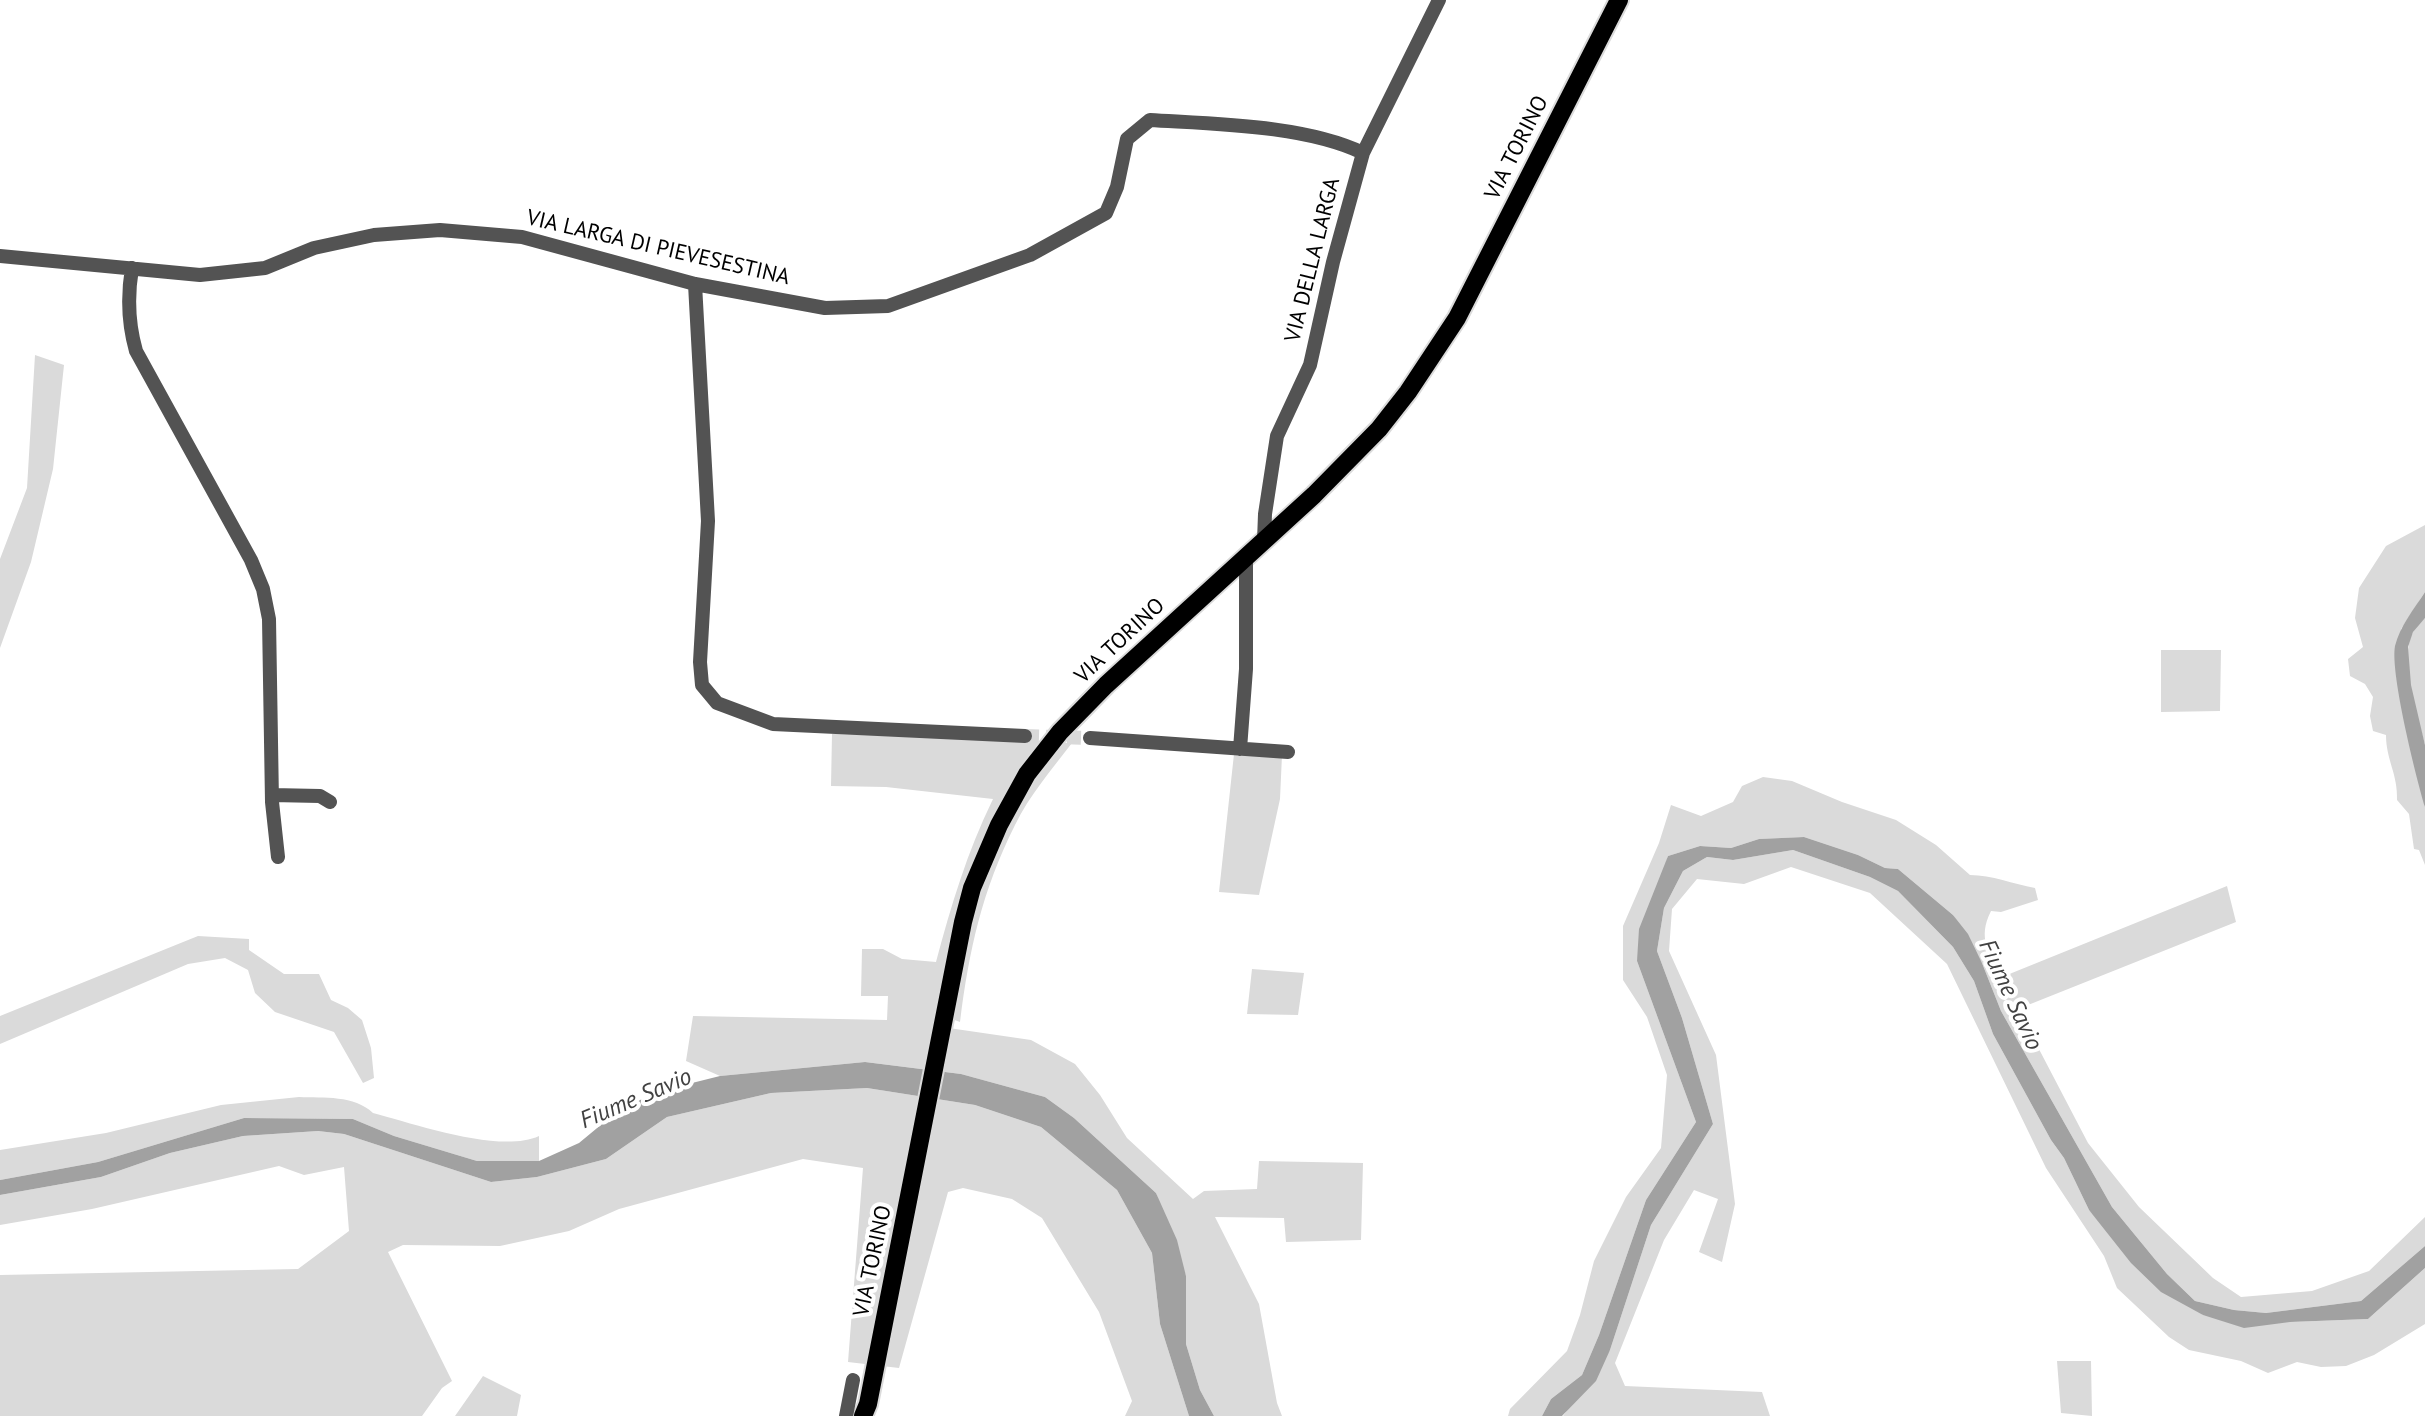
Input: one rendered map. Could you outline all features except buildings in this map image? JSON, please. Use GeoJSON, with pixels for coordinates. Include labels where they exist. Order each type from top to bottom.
{"type":"FeatureCollection","features":[{"type":"Feature","properties":{"kind":"main road","name":"VIA TORINO"},"geometry":{"type":"LineString","coordinates":[[863,1416],[911,1195],[955,959],[972,888],[984,854],[1027,774],[1060,732],[1379,429],[1436,353],[1619,0]]}},
{"type":"Feature","properties":{"kind":"street","name":"VIA DELLA LARGA"},"geometry":{"type":"LineString","coordinates":[[1264,541],[1277,436],[1310,365],[1333,262],[1363,153],[1439,0]]}},
{"type":"Feature","properties":{"kind":"street","name":"VIA LARGA DI PIEVESESTINA"},"geometry":{"type":"LineString","coordinates":[[0,256],[200,275],[265,268],[314,248],[359,238],[440,230],[522,237],[695,284],[825,308],[888,306],[1030,255],[1106,213],[1117,187],[1127,139],[1150,120],[1263,128],[1348,146],[1363,153]]}},
{"type":"Feature","properties":{"kind":"street"},"geometry":{"type":"LineString","coordinates":[[132,268],[128,289],[129,324],[136,351],[251,560],[263,589],[269,619],[272,795],[278,857]]}},
{"type":"Feature","properties":{"kind":"street"},"geometry":{"type":"LineString","coordinates":[[695,284],[708,521],[700,662],[702,685],[717,703],[773,724],[1025,736]]}},
{"type":"Feature","properties":{"kind":"street"},"geometry":{"type":"LineString","coordinates":[[1240,749],[1246,669],[1246,558]]}},
{"type":"Feature","properties":{"kind":"street"},"geometry":{"type":"LineString","coordinates":[[1090,738],[1288,752]]}},
{"type":"Feature","properties":{"kind":"street"},"geometry":{"type":"LineString","coordinates":[[272,795],[320,796],[330,802]]}},
{"type":"Feature","properties":{"kind":"street"},"geometry":{"type":"LineString","coordinates":[[846,1416],[853,1380]]}},
{"type":"Feature","properties":{"kind":"shaded area"},"geometry":{"type":"Polygon","coordinates":[[[35,355],[64,365],[53,469],[31,562],[0,648],[0,559],[27,488],[35,355]]]}},
{"type":"Feature","properties":{"kind":"shaded area"},"geometry":{"type":"Polygon","coordinates":[[[2425,525],[2425,592],[2401,629],[2399,692],[2425,807],[2425,865],[2419,850],[2414,849],[2409,814],[2397,800],[2386,735],[2373,731],[2370,716],[2373,697],[2365,684],[2350,676],[2348,659],[2363,647],[2355,618],[2359,588],[2386,546],[2425,525]]]}},
{"type":"Feature","properties":{"kind":"shaded area"},"geometry":{"type":"Polygon","coordinates":[[[2425,592],[2425,618],[2413,632],[2408,647],[2411,685],[2425,745],[2425,807],[2405,725],[2394,659],[2400,632],[2425,592]]]}},
{"type":"Feature","properties":{"kind":"shaded area"},"geometry":{"type":"Polygon","coordinates":[[[2425,618],[2425,745],[2411,688],[2408,657],[2413,632],[2425,618]]]}},
{"type":"Feature","properties":{"kind":"shaded area"},"geometry":{"type":"Polygon","coordinates":[[[2161,650],[2221,650],[2220,711],[2161,712],[2161,650]]]}},
{"type":"Feature","properties":{"kind":"shaded area"},"geometry":{"type":"Polygon","coordinates":[[[832,734],[940,735],[1046,742],[1007,795],[935,1026],[1031,1040],[1075,1064],[1100,1095],[1127,1138],[1193,1199],[1204,1191],[1257,1189],[1259,1161],[1363,1163],[1361,1240],[1286,1242],[1284,1218],[1215,1217],[1259,1304],[1282,1416],[1214,1416],[1200,1390],[1186,1344],[1186,1276],[1156,1193],[1074,1118],[1045,1097],[961,1074],[865,1062],[720,1076],[686,1061],[693,1016],[887,1020],[888,996],[861,996],[862,949],[883,949],[902,959],[936,962],[960,879],[993,799],[886,787],[831,786],[832,734]]]}},
{"type":"Feature","properties":{"kind":"shaded area"},"geometry":{"type":"Polygon","coordinates":[[[1062,743],[1072,743],[1027,804],[994,874],[973,945],[960,1022],[952,1019],[971,919],[987,867],[1015,811],[1062,743]]]}},
{"type":"Feature","properties":{"kind":"shaded area"},"geometry":{"type":"Polygon","coordinates":[[[1234,754],[1282,755],[1280,799],[1259,895],[1219,892],[1234,754]]]}},
{"type":"Feature","properties":{"kind":"shaded area"},"geometry":{"type":"Polygon","coordinates":[[[1763,777],[1792,781],[1896,820],[1936,845],[1970,875],[2035,888],[2038,900],[2001,912],[1991,911],[1987,921],[1986,945],[2002,977],[2227,886],[2236,922],[2018,1009],[2088,1143],[2139,1207],[2213,1278],[2241,1297],[2312,1291],[2369,1271],[2425,1217],[2425,1246],[2361,1301],[2266,1313],[2195,1301],[2167,1274],[2112,1207],[2001,1011],[1982,963],[1953,915],[1898,869],[1885,868],[1858,855],[1804,837],[1759,839],[1731,848],[1700,846],[1668,856],[1637,961],[1696,1122],[1646,1200],[1582,1375],[1551,1399],[1542,1416],[1508,1416],[1510,1409],[1567,1351],[1594,1261],[1626,1197],[1661,1148],[1667,1075],[1647,1017],[1623,980],[1623,926],[1659,843],[1671,805],[1701,816],[1733,802],[1742,786],[1763,777]]]}},
{"type":"Feature","properties":{"kind":"shaded area"},"geometry":{"type":"Polygon","coordinates":[[[1804,837],[1858,855],[1885,868],[1898,869],[1953,915],[1968,934],[2001,1011],[2112,1207],[2167,1274],[2195,1301],[2266,1313],[2361,1301],[2425,1246],[2425,1268],[2368,1319],[2290,1322],[2244,1328],[2203,1315],[2161,1292],[2131,1263],[2089,1210],[2064,1158],[1993,1034],[1974,981],[1953,947],[1898,891],[1870,877],[1793,850],[1733,860],[1707,857],[1683,871],[1664,908],[1657,951],[1682,1018],[1713,1124],[1651,1225],[1610,1350],[1596,1381],[1562,1416],[1542,1416],[1551,1399],[1582,1375],[1646,1200],[1696,1122],[1637,961],[1639,929],[1668,856],[1700,846],[1731,848],[1759,839],[1804,837]]]}},
{"type":"Feature","properties":{"kind":"shaded area"},"geometry":{"type":"Polygon","coordinates":[[[1793,850],[1870,877],[1898,891],[1953,947],[1974,981],[1993,1034],[2064,1158],[2089,1210],[2203,1315],[2290,1322],[2368,1319],[2425,1268],[2425,1324],[2374,1355],[2346,1366],[2321,1367],[2297,1362],[2268,1373],[2241,1361],[2189,1350],[2169,1337],[2117,1288],[2104,1256],[2046,1168],[1947,964],[1870,893],[1791,867],[1744,884],[1697,879],[1672,909],[1669,951],[1716,1055],[1735,1204],[1722,1262],[1699,1252],[1718,1199],[1694,1190],[1664,1240],[1615,1363],[1625,1386],[1762,1392],[1770,1416],[1563,1416],[1610,1350],[1651,1225],[1713,1124],[1682,1018],[1657,951],[1664,908],[1683,871],[1707,857],[1733,860],[1793,850]]]}},
{"type":"Feature","properties":{"kind":"shaded area"},"geometry":{"type":"Polygon","coordinates":[[[198,936],[249,939],[249,950],[284,974],[319,974],[331,1000],[348,1008],[362,1020],[371,1048],[374,1078],[363,1083],[334,1032],[275,1012],[255,993],[248,970],[225,958],[188,964],[0,1044],[0,1016],[198,936]]]}},
{"type":"Feature","properties":{"kind":"shaded area"},"geometry":{"type":"Polygon","coordinates":[[[1252,969],[1304,973],[1298,1015],[1247,1014],[1252,969]]]}},
{"type":"Feature","properties":{"kind":"shaded area"},"geometry":{"type":"Polygon","coordinates":[[[865,1062],[961,1074],[1045,1097],[1074,1118],[1156,1193],[1177,1240],[1186,1276],[1186,1344],[1200,1390],[1214,1416],[1189,1416],[1160,1324],[1152,1253],[1117,1190],[1041,1127],[975,1105],[867,1088],[771,1093],[667,1117],[606,1159],[537,1177],[491,1182],[344,1134],[318,1131],[243,1136],[170,1153],[101,1177],[0,1195],[0,1180],[98,1162],[244,1118],[353,1119],[394,1136],[477,1161],[539,1161],[579,1143],[608,1119],[652,1093],[720,1076],[865,1062]]]}},
{"type":"Feature","properties":{"kind":"shaded area"},"geometry":{"type":"Polygon","coordinates":[[[867,1088],[975,1105],[1041,1127],[1117,1190],[1152,1253],[1160,1324],[1189,1416],[1125,1416],[1132,1401],[1099,1312],[1042,1218],[1012,1199],[963,1188],[948,1192],[899,1368],[848,1362],[863,1168],[803,1159],[619,1209],[569,1231],[500,1246],[403,1245],[388,1252],[452,1381],[442,1388],[422,1416],[0,1416],[0,1275],[298,1269],[349,1231],[344,1167],[304,1175],[279,1166],[92,1209],[0,1225],[0,1195],[101,1177],[170,1153],[243,1136],[318,1131],[344,1134],[491,1182],[537,1177],[606,1159],[667,1117],[771,1093],[867,1088]]]}},
{"type":"Feature","properties":{"kind":"shaded area"},"geometry":{"type":"Polygon","coordinates":[[[299,1097],[348,1100],[373,1113],[480,1140],[522,1141],[539,1136],[539,1161],[477,1161],[394,1136],[353,1119],[244,1118],[98,1162],[0,1180],[0,1150],[106,1133],[221,1105],[299,1097]]]}},
{"type":"Feature","properties":{"kind":"shaded area"},"geometry":{"type":"Polygon","coordinates":[[[2057,1361],[2091,1361],[2092,1416],[2061,1413],[2057,1361]]]}},
{"type":"Feature","properties":{"kind":"shaded area"},"geometry":{"type":"Polygon","coordinates":[[[483,1376],[521,1395],[517,1416],[455,1416],[483,1376]]]}},
{"type":"Feature","properties":{"kind":"tunnel"},"geometry":{"type":"LineString","coordinates":[[1025,736],[1090,738]]}},
{"type":"Feature","properties":{"kind":"water label","name":"Fiume Savio"},"geometry":{"type":"Point","coordinates":[2010,995]}},
{"type":"Feature","properties":{"kind":"water label","name":"Fiume Savio"},"geometry":{"type":"Point","coordinates":[636,1099]}}]}
